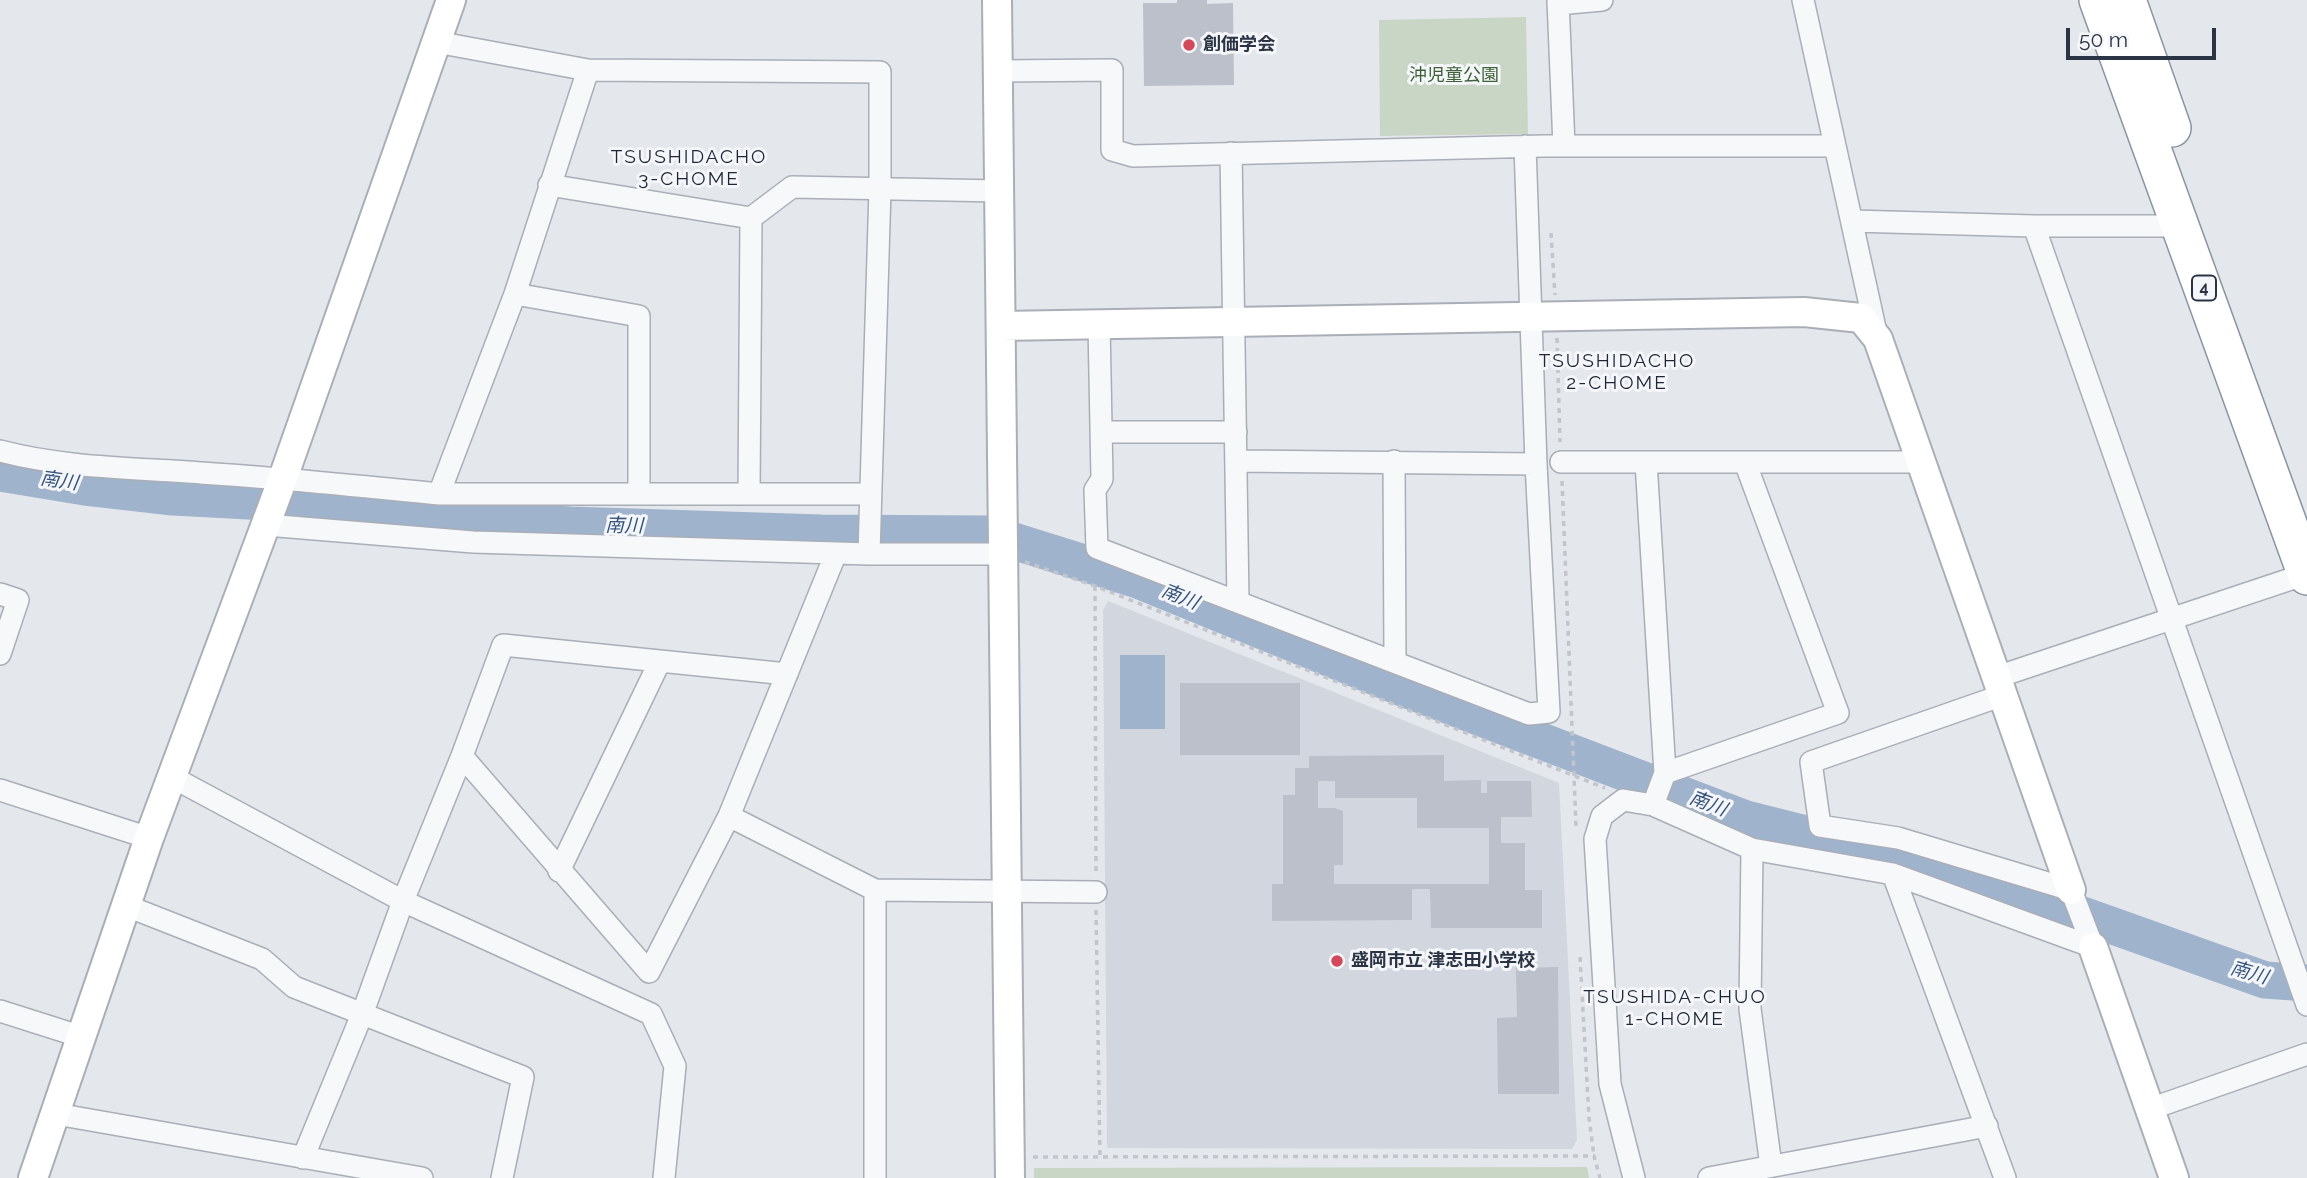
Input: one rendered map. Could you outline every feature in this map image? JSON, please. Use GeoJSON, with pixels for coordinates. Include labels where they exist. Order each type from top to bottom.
{"type":"FeatureCollection","features":[{"type":"Feature","properties":{"kind":"highway","name":"4"},"geometry":{"type":"LineString","coordinates":[[2098,0],[2307,575]]}},
{"type":"Feature","properties":{"kind":"highway","name":"4"},"geometry":{"type":"LineString","coordinates":[[2127,0],[2307,505]]}},
{"type":"Feature","properties":{"kind":"street"},"geometry":{"type":"LineString","coordinates":[[33,1178],[149,838],[283,478],[451,0]]}},
{"type":"Feature","properties":{"kind":"street"},"geometry":{"type":"LineString","coordinates":[[997,0],[1009,1167]]}},
{"type":"Feature","properties":{"kind":"street"},"geometry":{"type":"LineString","coordinates":[[1564,146],[1558,2],[1602,0]]}},
{"type":"Feature","properties":{"kind":"street"},"geometry":{"type":"LineString","coordinates":[[1803,0],[1878,339],[2174,1178]]}},
{"type":"Feature","properties":{"kind":"street"},"geometry":{"type":"LineString","coordinates":[[436,42],[588,70],[880,72],[880,189],[869,554]]}},
{"type":"Feature","properties":{"kind":"street"},"geometry":{"type":"LineString","coordinates":[[439,494],[515,294],[588,70]]}},
{"type":"Feature","properties":{"kind":"street"},"geometry":{"type":"LineString","coordinates":[[999,71],[1112,70],[1112,150],[1133,156],[1525,146],[1835,146]]}},
{"type":"Feature","properties":{"kind":"street"},"geometry":{"type":"LineString","coordinates":[[1099,324],[1102,479],[1096,490],[1097,548],[1529,715],[1549,712],[1536,464],[1544,318],[1525,146]]}},
{"type":"Feature","properties":{"kind":"street"},"geometry":{"type":"LineString","coordinates":[[1231,153],[1238,601]]}},
{"type":"Feature","properties":{"kind":"street"},"geometry":{"type":"LineString","coordinates":[[549,185],[751,218],[792,187],[1000,191]]}},
{"type":"Feature","properties":{"kind":"street"},"geometry":{"type":"LineString","coordinates":[[749,494],[751,218]]}},
{"type":"Feature","properties":{"kind":"street"},"geometry":{"type":"LineString","coordinates":[[1852,221],[2034,226],[2182,226]]}},
{"type":"Feature","properties":{"kind":"street"},"geometry":{"type":"LineString","coordinates":[[2034,226],[2305,1000]]}},
{"type":"Feature","properties":{"kind":"street"},"geometry":{"type":"LineString","coordinates":[[515,294],[639,316],[639,494]]}},
{"type":"Feature","properties":{"kind":"street"},"geometry":{"type":"LineString","coordinates":[[1001,326],[1804,312],[1861,318],[1878,339]]}},
{"type":"Feature","properties":{"kind":"street"},"geometry":{"type":"LineString","coordinates":[[1101,432],[1236,432]]}},
{"type":"Feature","properties":{"kind":"street"},"geometry":{"type":"LineString","coordinates":[[0,451],[104,466],[283,478],[439,494],[869,494]]}},
{"type":"Feature","properties":{"kind":"street"},"geometry":{"type":"LineString","coordinates":[[1237,461],[1536,464]]}},
{"type":"Feature","properties":{"kind":"street"},"geometry":{"type":"LineString","coordinates":[[1394,461],[1395,662]]}},
{"type":"Feature","properties":{"kind":"street"},"geometry":{"type":"LineString","coordinates":[[1561,462],[1921,462]]}},
{"type":"Feature","properties":{"kind":"street"},"geometry":{"type":"LineString","coordinates":[[1646,462],[1664,776],[1654,803]]}},
{"type":"Feature","properties":{"kind":"street"},"geometry":{"type":"LineString","coordinates":[[1664,776],[1838,713],[1745,462]]}},
{"type":"Feature","properties":{"kind":"street"},"geometry":{"type":"LineString","coordinates":[[266,525],[473,542],[869,554],[1003,554]]}},
{"type":"Feature","properties":{"kind":"street"},"geometry":{"type":"LineString","coordinates":[[462,756],[649,972],[729,816],[836,553]]}},
{"type":"Feature","properties":{"kind":"street"},"geometry":{"type":"LineString","coordinates":[[1811,762],[2172,619],[2307,575]]}},
{"type":"Feature","properties":{"kind":"street"},"geometry":{"type":"LineString","coordinates":[[0,594],[18,600],[0,654]]}},
{"type":"Feature","properties":{"kind":"street"},"geometry":{"type":"LineString","coordinates":[[303,1158],[363,1012],[403,901],[462,756],[503,645],[787,674]]}},
{"type":"Feature","properties":{"kind":"street"},"geometry":{"type":"LineString","coordinates":[[559,871],[660,662]]}},
{"type":"Feature","properties":{"kind":"street"},"geometry":{"type":"LineString","coordinates":[[1810,723],[1811,762],[1820,826],[1898,838],[2071,890]]}},
{"type":"Feature","properties":{"kind":"street"},"geometry":{"type":"LineString","coordinates":[[172,777],[403,901],[651,1014],[675,1066],[664,1178]]}},
{"type":"Feature","properties":{"kind":"street"},"geometry":{"type":"LineString","coordinates":[[0,790],[149,838]]}},
{"type":"Feature","properties":{"kind":"street"},"geometry":{"type":"LineString","coordinates":[[1634,1178],[1610,1084],[1595,839],[1602,816],[1623,800],[1654,803],[1752,849],[1893,874],[2093,947]]}},
{"type":"Feature","properties":{"kind":"street"},"geometry":{"type":"LineString","coordinates":[[729,816],[875,890],[1096,892]]}},
{"type":"Feature","properties":{"kind":"street"},"geometry":{"type":"LineString","coordinates":[[1752,849],[1750,1009],[1771,1166]]}},
{"type":"Feature","properties":{"kind":"street"},"geometry":{"type":"LineString","coordinates":[[1893,874],[2005,1178]]}},
{"type":"Feature","properties":{"kind":"street"},"geometry":{"type":"LineString","coordinates":[[875,890],[875,1178]]}},
{"type":"Feature","properties":{"kind":"street"},"geometry":{"type":"LineString","coordinates":[[127,906],[262,960],[294,987],[523,1077],[502,1178]]}},
{"type":"Feature","properties":{"kind":"street"},"geometry":{"type":"LineString","coordinates":[[0,1011],[82,1037]]}},
{"type":"Feature","properties":{"kind":"street"},"geometry":{"type":"LineString","coordinates":[[2150,1109],[2307,1054]]}},
{"type":"Feature","properties":{"kind":"street"},"geometry":{"type":"LineString","coordinates":[[56,1114],[422,1178]]}},
{"type":"Feature","properties":{"kind":"street"},"geometry":{"type":"LineString","coordinates":[[1709,1178],[1987,1126]]}},
{"type":"Feature","properties":{"kind":"path"},"geometry":{"type":"LineString","coordinates":[[1544,318],[1561,462],[1575,776]]}},
{"type":"Feature","properties":{"kind":"path"},"geometry":{"type":"LineString","coordinates":[[1003,554],[1095,586],[1575,776],[1618,794],[1623,800]]}},
{"type":"Feature","properties":{"kind":"path"},"geometry":{"type":"LineString","coordinates":[[1009,1167],[1100,1158],[1594,1156],[1600,1178]]}},
{"type":"Feature","properties":{"kind":"shaded area","name":"盛岡市立 津志田小学校"},"geometry":{"type":"Polygon","coordinates":[[[1108,601],[1559,783],[1577,1140],[1572,1149],[1107,1148],[1103,610],[1108,601]]]}},
{"type":"Feature","properties":{"kind":"green space","name":"沖児童公園"},"geometry":{"type":"Polygon","coordinates":[[[1526,17],[1528,134],[1380,136],[1379,20],[1526,17]]]}},
{"type":"Feature","properties":{"kind":"green space"},"geometry":{"type":"Polygon","coordinates":[[[1587,1167],[1589,1178],[1034,1178],[1034,1168],[1587,1167]]]}},
{"type":"Feature","properties":{"kind":"water"},"geometry":{"type":"Polygon","coordinates":[[[1120,655],[1165,655],[1165,729],[1120,729],[1120,655]]]}},
{"type":"Feature","properties":{"kind":"building","name":"創価学会"},"geometry":{"type":"Polygon","coordinates":[[[1177,0],[1207,0],[1207,4],[1233,3],[1234,85],[1144,86],[1143,3],[1177,3],[1177,0]]]}},
{"type":"Feature","properties":{"kind":"building"},"geometry":{"type":"Polygon","coordinates":[[[1180,683],[1300,683],[1300,755],[1180,755],[1180,683]]]}},
{"type":"Feature","properties":{"kind":"building"},"geometry":{"type":"Polygon","coordinates":[[[1444,755],[1444,781],[1481,780],[1481,793],[1487,793],[1487,781],[1531,781],[1532,817],[1501,817],[1501,843],[1525,843],[1525,890],[1542,890],[1542,928],[1431,928],[1430,889],[1412,889],[1412,920],[1272,921],[1272,884],[1283,884],[1283,795],[1295,795],[1295,768],[1309,768],[1309,756],[1444,755]],[[1318,781],[1318,808],[1343,811],[1343,865],[1334,865],[1334,884],[1489,884],[1489,828],[1417,828],[1417,798],[1335,798],[1335,781],[1318,781]]]}},
{"type":"Feature","properties":{"kind":"building"},"geometry":{"type":"Polygon","coordinates":[[[1558,967],[1559,1094],[1498,1094],[1497,1018],[1517,1017],[1516,968],[1558,967]]]}},
{"type":"Feature","properties":{"kind":"waterway","name":"南川"},"geometry":{"type":"LineString","coordinates":[[0,473],[85,487],[173,497],[324,505],[570,525],[821,533],[991,534],[1138,580],[1405,689],[1746,819],[1925,864],[2057,906],[2265,980],[2307,983]]}},
{"type":"Feature","properties":{"kind":"place","name":"創価学会"},"geometry":{"type":"Point","coordinates":[1189,45]}},
{"type":"Feature","properties":{"kind":"place","name":"盛岡市立 津志田小学校"},"geometry":{"type":"Point","coordinates":[1337,961]}},
{"type":"Feature","properties":{"kind":"district","name":"TSUSHIDACHO 3-CHOME"},"geometry":{"type":"Point","coordinates":[689,168]}},
{"type":"Feature","properties":{"kind":"district","name":"TSUSHIDACHO 2-CHOME"},"geometry":{"type":"Point","coordinates":[1617,372]}},
{"type":"Feature","properties":{"kind":"district","name":"TSUSHIDA-CHUO 1-CHOME"},"geometry":{"type":"Point","coordinates":[1675,1008]}}]}
